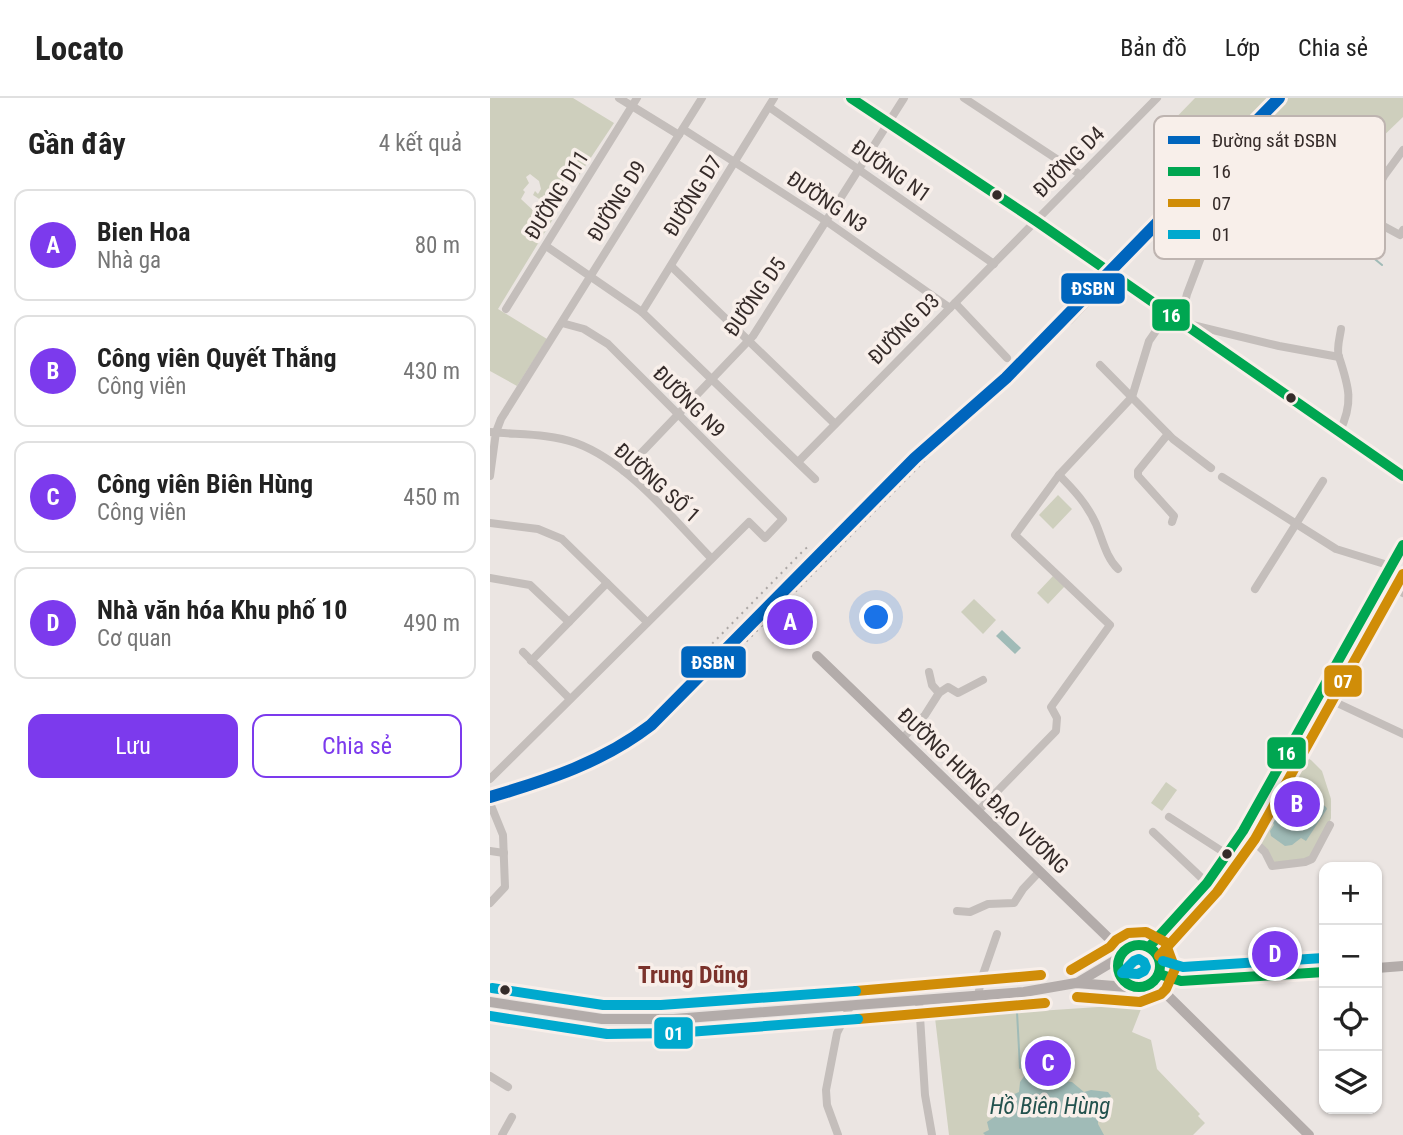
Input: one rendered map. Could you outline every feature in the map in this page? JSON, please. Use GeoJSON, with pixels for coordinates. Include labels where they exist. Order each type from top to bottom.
{"type":"FeatureCollection","features":[{"type":"Feature","properties":{"kind":"main road"},"geometry":{"type":"LineString","coordinates":[[851,98],[1036,221],[1403,477]]}},
{"type":"Feature","properties":{"kind":"main road"},"geometry":{"type":"LineString","coordinates":[[1149,947],[1207,883],[1228,855],[1403,545]]}},
{"type":"Feature","properties":{"kind":"main road","name":"ĐƯỜNG HƯNG ĐẠO VƯƠNG"},"geometry":{"type":"LineString","coordinates":[[817,656],[1040,872],[1121,955]]}},
{"type":"Feature","properties":{"kind":"main road"},"geometry":{"type":"LineString","coordinates":[[490,1002],[614,1020],[706,1017],[1034,991],[1076,983],[1143,988],[1156,978],[1160,960],[1149,947],[1135,945],[1076,983]]}},
{"type":"Feature","properties":{"kind":"main road"},"geometry":{"type":"LineString","coordinates":[[1121,955],[1119,975],[1131,986]]}},
{"type":"Feature","properties":{"kind":"main road"},"geometry":{"type":"LineString","coordinates":[[1382,968],[1403,966]]}},
{"type":"Feature","properties":{"kind":"main road"},"geometry":{"type":"LineString","coordinates":[[1156,978],[1181,981],[1319,972]]}},
{"type":"Feature","properties":{"kind":"main road"},"geometry":{"type":"LineString","coordinates":[[1156,978],[1309,1135]]}},
{"type":"Feature","properties":{"kind":"street","name":"ĐƯỜNG N3"},"geometry":{"type":"LineString","coordinates":[[619,98],[635,102],[826,221],[952,306],[1007,359]]}},
{"type":"Feature","properties":{"kind":"street","name":"ĐƯỜNG D9"},"geometry":{"type":"LineString","coordinates":[[493,432],[702,98]]}},
{"type":"Feature","properties":{"kind":"street","name":"ĐƯỜNG D7"},"geometry":{"type":"LineString","coordinates":[[642,312],[774,98]]}},
{"type":"Feature","properties":{"kind":"street","name":"ĐƯỜNG D5"},"geometry":{"type":"LineString","coordinates":[[624,471],[749,341],[904,98]]}},
{"type":"Feature","properties":{"kind":"street"},"geometry":{"type":"LineString","coordinates":[[965,98],[1081,175]]}},
{"type":"Feature","properties":{"kind":"street","name":"ĐƯỜNG D4"},"geometry":{"type":"LineString","coordinates":[[1036,221],[1157,98]]}},
{"type":"Feature","properties":{"kind":"street","name":"ĐƯỜNG D11"},"geometry":{"type":"LineString","coordinates":[[506,309],[635,102]]}},
{"type":"Feature","properties":{"kind":"street","name":"ĐƯỜNG N1"},"geometry":{"type":"LineString","coordinates":[[769,107],[994,264]]}},
{"type":"Feature","properties":{"kind":"street"},"geometry":{"type":"LineString","coordinates":[[1385,175],[1403,150]]}},
{"type":"Feature","properties":{"kind":"street","name":"ĐƯỜNG D3"},"geometry":{"type":"LineString","coordinates":[[798,462],[1036,221]]}},
{"type":"Feature","properties":{"kind":"street"},"geometry":{"type":"LineString","coordinates":[[1385,227],[1400,235],[1403,230]]}},
{"type":"Feature","properties":{"kind":"street"},"geometry":{"type":"LineString","coordinates":[[546,246],[642,312],[815,479]]}},
{"type":"Feature","properties":{"kind":"street"},"geometry":{"type":"LineString","coordinates":[[1176,319],[1200,259]]}},
{"type":"Feature","properties":{"kind":"street"},"geometry":{"type":"LineString","coordinates":[[671,266],[835,424]]}},
{"type":"Feature","properties":{"kind":"street"},"geometry":{"type":"LineString","coordinates":[[1069,321],[1113,275]]}},
{"type":"Feature","properties":{"kind":"street"},"geometry":{"type":"LineString","coordinates":[[977,812],[1054,734],[1057,718],[1051,707],[1110,625],[1016,535],[1059,474],[1132,397],[1149,341],[1158,327],[1176,319],[1279,346],[1339,357]]}},
{"type":"Feature","properties":{"kind":"street","name":"ĐƯỜNG N9"},"geometry":{"type":"LineString","coordinates":[[562,323],[584,329],[608,344],[783,519],[765,538],[749,522],[711,558]]}},
{"type":"Feature","properties":{"kind":"street"},"geometry":{"type":"LineString","coordinates":[[1339,433],[1349,407],[1346,376],[1339,357],[1341,329]]}},
{"type":"Feature","properties":{"kind":"street"},"geometry":{"type":"LineString","coordinates":[[1100,365],[1168,434],[1211,468]]}},
{"type":"Feature","properties":{"kind":"street"},"geometry":{"type":"LineString","coordinates":[[490,476],[493,432]]}},
{"type":"Feature","properties":{"kind":"street","name":"ĐƯỜNG SỐ 1"},"geometry":{"type":"LineString","coordinates":[[493,432],[551,437],[577,443],[596,453],[624,471],[711,558]]}},
{"type":"Feature","properties":{"kind":"street"},"geometry":{"type":"LineString","coordinates":[[1168,434],[1138,471],[1138,476],[1174,516],[1171,522]]}},
{"type":"Feature","properties":{"kind":"street"},"geometry":{"type":"LineString","coordinates":[[1059,474],[1079,494],[1096,525],[1110,560],[1118,569]]}},
{"type":"Feature","properties":{"kind":"street"},"geometry":{"type":"LineString","coordinates":[[1222,477],[1295,525],[1336,548],[1391,566]]}},
{"type":"Feature","properties":{"kind":"street"},"geometry":{"type":"LineString","coordinates":[[1255,589],[1323,481]]}},
{"type":"Feature","properties":{"kind":"street"},"geometry":{"type":"LineString","coordinates":[[490,523],[552,533],[566,542],[647,622]]}},
{"type":"Feature","properties":{"kind":"street"},"geometry":{"type":"LineString","coordinates":[[490,779],[711,558]]}},
{"type":"Feature","properties":{"kind":"street"},"geometry":{"type":"LineString","coordinates":[[490,578],[530,584],[569,622]]}},
{"type":"Feature","properties":{"kind":"street"},"geometry":{"type":"LineString","coordinates":[[1382,582],[1403,593]]}},
{"type":"Feature","properties":{"kind":"street"},"geometry":{"type":"LineString","coordinates":[[531,661],[607,583]]}},
{"type":"Feature","properties":{"kind":"street"},"geometry":{"type":"LineString","coordinates":[[523,652],[570,699]]}},
{"type":"Feature","properties":{"kind":"street"},"geometry":{"type":"LineString","coordinates":[[929,672],[932,685],[939,693]]}},
{"type":"Feature","properties":{"kind":"street"},"geometry":{"type":"LineString","coordinates":[[902,739],[946,687],[958,693],[983,680]]}},
{"type":"Feature","properties":{"kind":"street"},"geometry":{"type":"LineString","coordinates":[[1320,695],[1403,734]]}},
{"type":"Feature","properties":{"kind":"street"},"geometry":{"type":"LineString","coordinates":[[490,803],[502,830],[505,887],[490,902]]}},
{"type":"Feature","properties":{"kind":"street"},"geometry":{"type":"LineString","coordinates":[[1169,817],[1228,855]]}},
{"type":"Feature","properties":{"kind":"street"},"geometry":{"type":"LineString","coordinates":[[1243,831],[1265,852],[1272,866],[1312,859],[1330,825]]}},
{"type":"Feature","properties":{"kind":"street"},"geometry":{"type":"LineString","coordinates":[[1153,832],[1207,883]]}},
{"type":"Feature","properties":{"kind":"street"},"geometry":{"type":"LineString","coordinates":[[490,851],[504,853]]}},
{"type":"Feature","properties":{"kind":"street"},"geometry":{"type":"LineString","coordinates":[[957,911],[971,912],[988,904],[1014,904],[1023,889],[1040,872]]}},
{"type":"Feature","properties":{"kind":"street"},"geometry":{"type":"LineString","coordinates":[[978,996],[997,934]]}},
{"type":"Feature","properties":{"kind":"street"},"geometry":{"type":"LineString","coordinates":[[919,1001],[925,1095],[932,1135]]}},
{"type":"Feature","properties":{"kind":"street"},"geometry":{"type":"LineString","coordinates":[[838,1135],[827,1105],[826,1090],[837,1033],[851,1005]]}},
{"type":"Feature","properties":{"kind":"street"},"geometry":{"type":"LineString","coordinates":[[490,1076],[509,1087]]}},
{"type":"Feature","properties":{"kind":"street"},"geometry":{"type":"LineString","coordinates":[[502,1135],[512,1117]]}},
{"type":"Feature","properties":{"kind":"green space"},"geometry":{"type":"Polygon","coordinates":[[[490,98],[573,98],[614,123],[578,177],[570,172],[547,204],[533,195],[535,191],[538,194],[541,189],[539,181],[530,174],[526,177],[529,183],[523,190],[525,192],[521,199],[538,215],[544,207],[556,214],[498,309],[547,339],[517,386],[490,371],[490,98]]]}},
{"type":"Feature","properties":{"kind":"green space"},"geometry":{"type":"Polygon","coordinates":[[[1195,98],[1279,98],[1261,116],[1178,116],[1195,98]]]}},
{"type":"Feature","properties":{"kind":"green space"},"geometry":{"type":"Polygon","coordinates":[[[1280,98],[1403,98],[1403,117],[1385,134],[1385,116],[1262,116],[1280,98]]]}},
{"type":"Feature","properties":{"kind":"green space"},"geometry":{"type":"Polygon","coordinates":[[[1058,495],[1072,509],[1053,529],[1039,515],[1058,495]]]}},
{"type":"Feature","properties":{"kind":"green space"},"geometry":{"type":"Polygon","coordinates":[[[1053,576],[1065,586],[1048,604],[1037,593],[1053,576]]]}},
{"type":"Feature","properties":{"kind":"green space"},"geometry":{"type":"Polygon","coordinates":[[[974,599],[996,620],[983,634],[961,612],[974,599]]]}},
{"type":"Feature","properties":{"kind":"green space"},"geometry":{"type":"Polygon","coordinates":[[[1294,751],[1311,760],[1322,771],[1331,799],[1331,818],[1310,859],[1272,864],[1247,832],[1294,751]]]}},
{"type":"Feature","properties":{"kind":"green space"},"geometry":{"type":"Polygon","coordinates":[[[1166,782],[1177,790],[1162,811],[1151,803],[1166,782]]]}},
{"type":"Feature","properties":{"kind":"green space"},"geometry":{"type":"Polygon","coordinates":[[[1143,1004],[1132,1032],[1151,1040],[1157,1069],[1200,1114],[1198,1116],[1205,1123],[1193,1135],[949,1135],[935,1018],[1143,1004]]]}},
{"type":"Feature","properties":{"kind":"water"},"geometry":{"type":"Polygon","coordinates":[[[1002,630],[1021,648],[1015,654],[996,636],[1002,630]]]}},
{"type":"Feature","properties":{"kind":"water"},"geometry":{"type":"Polygon","coordinates":[[[1295,782],[1302,786],[1313,783],[1316,789],[1315,798],[1327,809],[1306,841],[1301,838],[1292,845],[1285,846],[1271,836],[1270,831],[1274,825],[1272,820],[1295,782]]]}},
{"type":"Feature","properties":{"kind":"water"},"geometry":{"type":"Polygon","coordinates":[[[1138,958],[1146,963],[1147,967],[1142,975],[1138,976],[1130,971],[1129,967],[1134,959],[1138,958]]]}},
{"type":"Feature","properties":{"kind":"water","name":"Hồ Biên Hùng"},"geometry":{"type":"Polygon","coordinates":[[[1036,1067],[1047,1077],[1057,1074],[1084,1092],[1108,1092],[1111,1096],[1106,1102],[1104,1113],[1098,1114],[1098,1124],[1104,1135],[983,1133],[989,1130],[987,1122],[1005,1110],[1012,1095],[1019,1092],[1020,1082],[1025,1075],[1020,1068],[1036,1067]]]}},
{"type":"Feature","properties":{"kind":"waterway"},"geometry":{"type":"LineString","coordinates":[[1375,259],[1382,265]]}},
{"type":"Feature","properties":{"kind":"waterway"},"geometry":{"type":"LineString","coordinates":[[1017,1012],[1020,1068]]}},
{"type":"Feature","properties":{"kind":"railway"},"geometry":{"type":"LineString","coordinates":[[667,710],[732,656],[1006,378]]}},
{"type":"Feature","properties":{"kind":"railway"},"geometry":{"type":"LineString","coordinates":[[692,681],[865,502],[915,458]]}},
{"type":"Feature","properties":{"kind":"railway"},"geometry":{"type":"LineString","coordinates":[[697,667],[707,649],[811,545]]}},
{"type":"Feature","properties":{"kind":"rail line","name":"ĐSBN"},"geometry":{"type":"LineString","coordinates":[[1261,116],[1279,98]]}},
{"type":"Feature","properties":{"kind":"rail line","name":"ĐSBN"},"geometry":{"type":"LineString","coordinates":[[490,797],[554,777],[594,760],[651,725],[915,458],[1006,378],[1154,226]]}},
{"type":"Feature","properties":{"kind":"transit line","name":"16"},"geometry":{"type":"LineString","coordinates":[[851,98],[1036,221],[1403,476]]}},
{"type":"Feature","properties":{"kind":"transit line","name":"16"},"geometry":{"type":"LineString","coordinates":[[1149,947],[1207,883],[1243,831],[1403,545]]}},
{"type":"Feature","properties":{"kind":"transit line","name":"07"},"geometry":{"type":"LineString","coordinates":[[1159,956],[1217,892],[1255,839],[1403,574]]}},
{"type":"Feature","properties":{"kind":"transit line","name":"07"},"geometry":{"type":"LineString","coordinates":[[1071,970],[1128,933],[1146,932],[1165,942],[1175,969],[1161,994],[1140,1002],[1077,997]]}},
{"type":"Feature","properties":{"kind":"transit line","name":"16"},"geometry":{"type":"LineString","coordinates":[[1139,945],[1154,951],[1160,966],[1154,981],[1139,987],[1124,981],[1118,966],[1124,951],[1139,945]]}},
{"type":"Feature","properties":{"kind":"transit line","name":"01"},"geometry":{"type":"LineString","coordinates":[[1163,961],[1183,967],[1319,958]]}},
{"type":"Feature","properties":{"kind":"transit line","name":"01"},"geometry":{"type":"LineString","coordinates":[[1139,959],[1144,962],[1144,971],[1138,974],[1122,973],[1139,959]]}},
{"type":"Feature","properties":{"kind":"transit line","name":"16"},"geometry":{"type":"LineString","coordinates":[[1159,974],[1181,981],[1319,972]]}},
{"type":"Feature","properties":{"kind":"transit line","name":"07"},"geometry":{"type":"LineString","coordinates":[[856,991],[1041,975]]}},
{"type":"Feature","properties":{"kind":"transit line","name":"01"},"geometry":{"type":"LineString","coordinates":[[492,988],[603,1005],[661,1005],[856,991]]}},
{"type":"Feature","properties":{"kind":"transit line","name":"07"},"geometry":{"type":"LineString","coordinates":[[858,1019],[1045,1003]]}},
{"type":"Feature","properties":{"kind":"transit line","name":"01"},"geometry":{"type":"LineString","coordinates":[[490,1016],[607,1034],[675,1033],[858,1019]]}},
{"type":"Feature","properties":{"kind":"place","name":"Bien Hoa"},"geometry":{"type":"Point","coordinates":[790,622]}},
{"type":"Feature","properties":{"kind":"place","name":"Công viên Quyết Thắng"},"geometry":{"type":"Point","coordinates":[1297,804]}},
{"type":"Feature","properties":{"kind":"place","name":"Nhà văn hóa Khu phố 10"},"geometry":{"type":"Point","coordinates":[1275,954]}},
{"type":"Feature","properties":{"kind":"place","name":"Công viên Biên Hùng"},"geometry":{"type":"Point","coordinates":[1048,1063]}},
{"type":"Feature","properties":{"kind":"district","name":"Trung Dũng"},"geometry":{"type":"Point","coordinates":[693,975]}}]}
